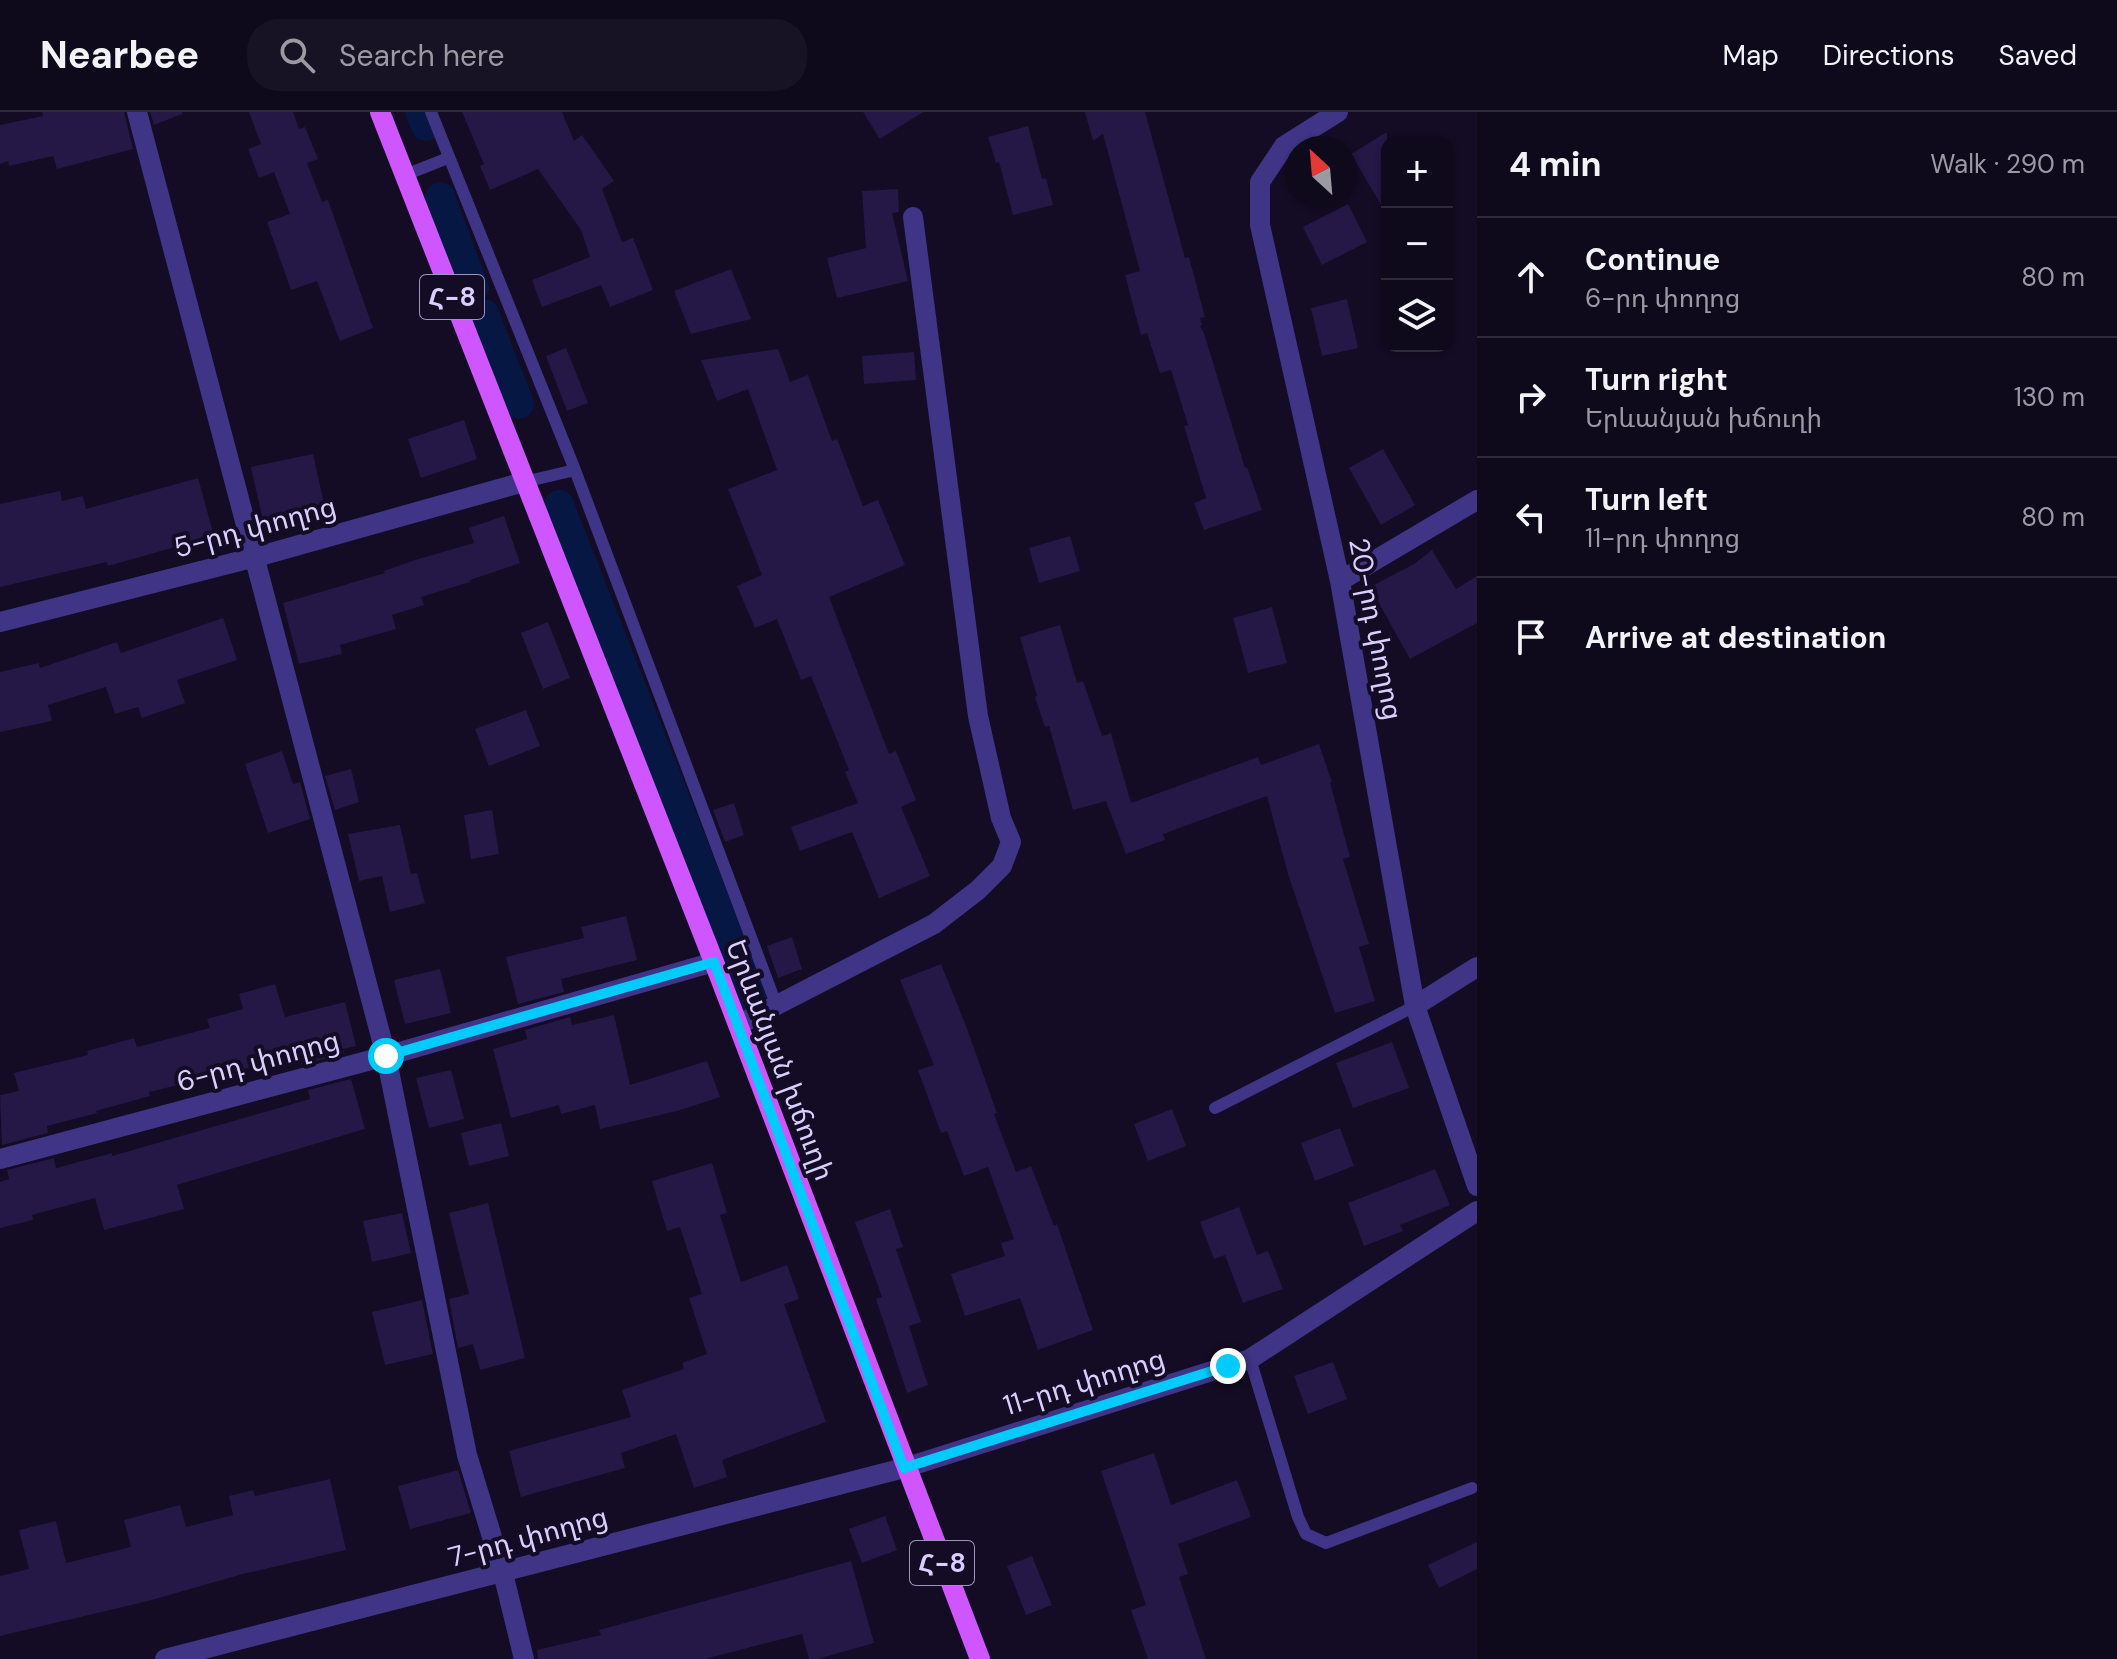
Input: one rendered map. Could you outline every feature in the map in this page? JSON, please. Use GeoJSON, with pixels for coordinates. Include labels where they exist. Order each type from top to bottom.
{"type":"FeatureCollection","features":[{"type":"Feature","properties":{"kind":"main road","name":"Հ-8"},"geometry":{"type":"LineString","coordinates":[[380,112],[524,482]]}},
{"type":"Feature","properties":{"kind":"main road","name":"Երևանյան խճուղի"},"geometry":{"type":"LineString","coordinates":[[524,482],[714,962],[904,1468],[980,1659]]}},
{"type":"Feature","properties":{"kind":"street"},"geometry":{"type":"LineString","coordinates":[[137,112],[386,1056],[467,1455],[503,1573],[524,1659]]}},
{"type":"Feature","properties":{"kind":"street","name":"20-րդ փողոց"},"geometry":{"type":"LineString","coordinates":[[1338,112],[1284,146],[1260,182],[1260,225],[1340,581],[1415,1006],[1477,1186]]}},
{"type":"Feature","properties":{"kind":"street"},"geometry":{"type":"LineString","coordinates":[[738,1025],[934,924],[978,890],[1002,866],[1011,842],[1001,818],[978,716],[913,217]]}},
{"type":"Feature","properties":{"kind":"street","name":"5-րդ փողոց"},"geometry":{"type":"LineString","coordinates":[[0,622],[256,557],[524,482]]}},
{"type":"Feature","properties":{"kind":"street"},"geometry":{"type":"LineString","coordinates":[[1340,581],[1477,500]]}},
{"type":"Feature","properties":{"kind":"street","name":"6-րդ փողոց"},"geometry":{"type":"LineString","coordinates":[[0,1159],[386,1056],[714,962]]}},
{"type":"Feature","properties":{"kind":"street"},"geometry":{"type":"LineString","coordinates":[[1415,1006],[1477,967]]}},
{"type":"Feature","properties":{"kind":"street","name":"11-րդ փողոց"},"geometry":{"type":"LineString","coordinates":[[904,1468],[1250,1359],[1477,1211]]}},
{"type":"Feature","properties":{"kind":"street","name":"7-րդ փողոց"},"geometry":{"type":"LineString","coordinates":[[165,1659],[904,1468]]}},
{"type":"Feature","properties":{"kind":"lane"},"geometry":{"type":"LineString","coordinates":[[431,112],[575,470],[776,1004]]}},
{"type":"Feature","properties":{"kind":"lane"},"geometry":{"type":"LineString","coordinates":[[405,175],[448,158]]}},
{"type":"Feature","properties":{"kind":"lane"},"geometry":{"type":"LineString","coordinates":[[524,482],[575,470]]}},
{"type":"Feature","properties":{"kind":"lane"},"geometry":{"type":"LineString","coordinates":[[1215,1108],[1415,1006]]}},
{"type":"Feature","properties":{"kind":"lane"},"geometry":{"type":"LineString","coordinates":[[1250,1359],[1298,1517],[1306,1534],[1326,1543],[1472,1488]]}},
{"type":"Feature","properties":{"kind":"building"},"geometry":{"type":"Polygon","coordinates":[[[42,112],[124,112],[133,149],[57,169],[53,156],[9,166],[8,161],[0,164],[0,125],[43,116],[42,112]]]}},
{"type":"Feature","properties":{"kind":"building"},"geometry":{"type":"Polygon","coordinates":[[[150,112],[182,112],[182,114],[154,125],[150,112]]]}},
{"type":"Feature","properties":{"kind":"building"},"geometry":{"type":"Polygon","coordinates":[[[249,112],[293,112],[299,129],[305,127],[318,159],[307,163],[322,202],[328,200],[373,328],[340,341],[317,281],[291,290],[267,222],[290,214],[274,172],[259,178],[248,149],[261,144],[249,112]]]}},
{"type":"Feature","properties":{"kind":"building"},"geometry":{"type":"Polygon","coordinates":[[[462,112],[562,112],[574,141],[582,135],[614,181],[602,189],[622,242],[633,238],[653,290],[610,307],[601,285],[542,307],[532,280],[590,257],[581,230],[538,169],[490,190],[480,166],[484,164],[462,112]]]}},
{"type":"Feature","properties":{"kind":"building"},"geometry":{"type":"Polygon","coordinates":[[[863,112],[923,112],[880,139],[863,112]]]}},
{"type":"Feature","properties":{"kind":"building"},"geometry":{"type":"Polygon","coordinates":[[[1085,112],[1145,112],[1185,258],[1189,257],[1205,317],[1200,318],[1200,326],[1245,468],[1262,510],[1204,530],[1194,503],[1206,498],[1184,426],[1188,425],[1171,370],[1160,373],[1147,333],[1141,335],[1125,275],[1140,271],[1103,134],[1093,141],[1085,112]]]}},
{"type":"Feature","properties":{"kind":"building"},"geometry":{"type":"Polygon","coordinates":[[[1028,126],[1042,179],[1046,178],[1053,205],[1013,215],[999,162],[996,163],[988,137],[1028,126]]]}},
{"type":"Feature","properties":{"kind":"building"},"geometry":{"type":"Polygon","coordinates":[[[1387,132],[1387,136],[1381,136],[1381,205],[1357,164],[1357,150],[1387,132]]]}},
{"type":"Feature","properties":{"kind":"building"},"geometry":{"type":"Polygon","coordinates":[[[898,189],[899,212],[892,213],[908,281],[837,298],[827,258],[866,248],[862,191],[898,189]]]}},
{"type":"Feature","properties":{"kind":"building"},"geometry":{"type":"Polygon","coordinates":[[[1340,208],[1350,208],[1367,242],[1322,265],[1303,227],[1340,208]]]}},
{"type":"Feature","properties":{"kind":"building"},"geometry":{"type":"Polygon","coordinates":[[[731,269],[751,319],[691,334],[674,291],[731,269]]]}},
{"type":"Feature","properties":{"kind":"building"},"geometry":{"type":"Polygon","coordinates":[[[1347,299],[1358,348],[1322,356],[1311,308],[1347,299]]]}},
{"type":"Feature","properties":{"kind":"building"},"geometry":{"type":"Polygon","coordinates":[[[566,348],[588,403],[567,411],[546,356],[566,348]]]}},
{"type":"Feature","properties":{"kind":"building"},"geometry":{"type":"Polygon","coordinates":[[[778,349],[790,382],[808,375],[832,441],[837,439],[863,506],[878,500],[905,565],[829,597],[889,754],[896,751],[916,800],[901,807],[930,876],[879,898],[852,832],[800,851],[791,827],[858,803],[845,772],[849,770],[811,676],[801,680],[777,619],[755,628],[737,586],[762,575],[728,489],[777,470],[748,389],[717,401],[701,360],[778,349]]]}},
{"type":"Feature","properties":{"kind":"building"},"geometry":{"type":"Polygon","coordinates":[[[914,352],[916,380],[864,384],[862,356],[914,352]]]}},
{"type":"Feature","properties":{"kind":"building"},"geometry":{"type":"Polygon","coordinates":[[[464,420],[477,459],[421,478],[408,439],[464,420]]]}},
{"type":"Feature","properties":{"kind":"building"},"geometry":{"type":"Polygon","coordinates":[[[1383,449],[1415,505],[1381,525],[1349,468],[1383,449]]]}},
{"type":"Feature","properties":{"kind":"building"},"geometry":{"type":"Polygon","coordinates":[[[313,454],[325,508],[263,521],[251,467],[313,454]]]}},
{"type":"Feature","properties":{"kind":"building"},"geometry":{"type":"Polygon","coordinates":[[[198,478],[214,536],[108,566],[107,562],[0,587],[0,504],[60,491],[62,501],[83,496],[86,509],[198,478]]]}},
{"type":"Feature","properties":{"kind":"building"},"geometry":{"type":"Polygon","coordinates":[[[504,516],[520,563],[421,597],[424,605],[392,615],[396,629],[340,645],[342,654],[299,664],[283,603],[474,543],[469,528],[504,516]]]}},
{"type":"Feature","properties":{"kind":"building"},"geometry":{"type":"Polygon","coordinates":[[[1070,536],[1080,571],[1039,583],[1029,548],[1070,536]]]}},
{"type":"Feature","properties":{"kind":"building"},"geometry":{"type":"Polygon","coordinates":[[[1432,550],[1456,589],[1477,576],[1477,623],[1410,659],[1370,587],[1414,564],[1432,550]]]}},
{"type":"Feature","properties":{"kind":"building"},"geometry":{"type":"Polygon","coordinates":[[[1272,607],[1287,663],[1248,673],[1233,618],[1272,607]]]}},
{"type":"Feature","properties":{"kind":"building"},"geometry":{"type":"Polygon","coordinates":[[[223,618],[237,660],[177,680],[185,703],[142,718],[138,707],[115,714],[106,687],[48,705],[52,721],[0,732],[0,672],[39,663],[40,668],[117,642],[121,653],[223,618]]]}},
{"type":"Feature","properties":{"kind":"building"},"geometry":{"type":"Polygon","coordinates":[[[548,622],[570,678],[543,689],[521,633],[548,622]]]}},
{"type":"Feature","properties":{"kind":"building"},"geometry":{"type":"Polygon","coordinates":[[[1060,625],[1077,683],[1083,681],[1102,736],[1111,733],[1131,803],[1258,757],[1261,765],[1319,744],[1332,782],[1350,857],[1343,859],[1369,944],[1359,947],[1375,1001],[1335,1013],[1288,874],[1267,796],[1163,834],[1165,840],[1126,854],[1106,801],[1073,810],[1049,726],[1045,727],[1035,697],[1020,637],[1060,625]]]}},
{"type":"Feature","properties":{"kind":"building"},"geometry":{"type":"Polygon","coordinates":[[[526,710],[540,746],[489,766],[475,729],[526,710]]]}},
{"type":"Feature","properties":{"kind":"building"},"geometry":{"type":"Polygon","coordinates":[[[282,751],[293,784],[300,782],[310,819],[268,833],[245,764],[282,751]]]}},
{"type":"Feature","properties":{"kind":"building"},"geometry":{"type":"Polygon","coordinates":[[[351,769],[359,802],[335,810],[325,776],[351,769]]]}},
{"type":"Feature","properties":{"kind":"building"},"geometry":{"type":"Polygon","coordinates":[[[734,803],[744,835],[725,842],[713,810],[734,803]]]}},
{"type":"Feature","properties":{"kind":"building"},"geometry":{"type":"Polygon","coordinates":[[[492,810],[499,854],[471,859],[464,815],[492,810]]]}},
{"type":"Feature","properties":{"kind":"building"},"geometry":{"type":"Polygon","coordinates":[[[400,825],[411,874],[417,873],[425,903],[390,912],[382,876],[359,881],[348,834],[400,825]]]}},
{"type":"Feature","properties":{"kind":"building"},"geometry":{"type":"Polygon","coordinates":[[[626,916],[637,960],[561,979],[564,992],[518,1004],[506,957],[584,938],[581,927],[626,916]]]}},
{"type":"Feature","properties":{"kind":"building"},"geometry":{"type":"Polygon","coordinates":[[[792,937],[802,969],[778,978],[767,946],[792,937]]]}},
{"type":"Feature","properties":{"kind":"building"},"geometry":{"type":"Polygon","coordinates":[[[941,964],[965,1023],[1016,1172],[1031,1166],[1054,1226],[1057,1224],[1093,1330],[1038,1350],[1020,1298],[965,1316],[951,1274],[1005,1256],[1001,1243],[1014,1239],[988,1167],[964,1176],[947,1131],[941,1133],[918,1070],[934,1065],[900,980],[941,964]]]}},
{"type":"Feature","properties":{"kind":"building"},"geometry":{"type":"Polygon","coordinates":[[[440,969],[451,1013],[405,1024],[394,980],[440,969]]]}},
{"type":"Feature","properties":{"kind":"building"},"geometry":{"type":"Polygon","coordinates":[[[275,984],[285,1017],[345,1002],[356,1046],[343,1049],[344,1054],[301,1065],[299,1056],[149,1092],[150,1096],[47,1126],[48,1133],[2,1145],[0,1095],[19,1091],[14,1073],[88,1055],[87,1051],[134,1038],[137,1047],[210,1028],[207,1019],[243,1009],[239,994],[275,984]]]}},
{"type":"Feature","properties":{"kind":"building"},"geometry":{"type":"Polygon","coordinates":[[[614,1015],[630,1085],[707,1061],[720,1097],[677,1111],[600,1129],[595,1105],[561,1114],[559,1105],[511,1118],[493,1049],[527,1039],[525,1030],[570,1017],[572,1025],[614,1015]]]}},
{"type":"Feature","properties":{"kind":"building"},"geometry":{"type":"Polygon","coordinates":[[[1392,1042],[1409,1088],[1353,1108],[1336,1063],[1392,1042]]]}},
{"type":"Feature","properties":{"kind":"building"},"geometry":{"type":"Polygon","coordinates":[[[451,1070],[464,1119],[429,1128],[416,1078],[451,1070]]]}},
{"type":"Feature","properties":{"kind":"building"},"geometry":{"type":"Polygon","coordinates":[[[351,1079],[365,1129],[177,1185],[184,1209],[104,1230],[95,1198],[32,1215],[33,1220],[0,1228],[0,1182],[9,1179],[7,1170],[54,1158],[56,1168],[112,1153],[112,1156],[310,1099],[308,1090],[351,1079]]]}},
{"type":"Feature","properties":{"kind":"building"},"geometry":{"type":"Polygon","coordinates":[[[1172,1109],[1186,1146],[1148,1161],[1134,1124],[1172,1109]]]}},
{"type":"Feature","properties":{"kind":"building"},"geometry":{"type":"Polygon","coordinates":[[[501,1123],[509,1156],[469,1166],[461,1133],[501,1123]]]}},
{"type":"Feature","properties":{"kind":"building"},"geometry":{"type":"Polygon","coordinates":[[[1340,1128],[1354,1166],[1315,1181],[1301,1143],[1340,1128]]]}},
{"type":"Feature","properties":{"kind":"building"},"geometry":{"type":"Polygon","coordinates":[[[712,1163],[727,1213],[720,1215],[741,1282],[787,1265],[799,1299],[784,1304],[826,1422],[722,1460],[727,1477],[694,1488],[676,1434],[621,1453],[625,1468],[521,1497],[509,1451],[631,1417],[622,1390],[684,1369],[682,1363],[707,1354],[689,1298],[702,1294],[680,1227],[667,1231],[652,1181],[712,1163]]]}},
{"type":"Feature","properties":{"kind":"building"},"geometry":{"type":"Polygon","coordinates":[[[1435,1169],[1450,1205],[1400,1225],[1403,1231],[1364,1246],[1348,1203],[1435,1169]]]}},
{"type":"Feature","properties":{"kind":"building"},"geometry":{"type":"Polygon","coordinates":[[[488,1203],[525,1358],[480,1370],[473,1344],[458,1348],[449,1299],[469,1294],[449,1213],[488,1203]]]}},
{"type":"Feature","properties":{"kind":"building"},"geometry":{"type":"Polygon","coordinates":[[[1239,1207],[1257,1255],[1268,1251],[1283,1289],[1243,1303],[1225,1255],[1214,1259],[1200,1222],[1239,1207]]]}},
{"type":"Feature","properties":{"kind":"building"},"geometry":{"type":"Polygon","coordinates":[[[890,1209],[903,1247],[896,1249],[921,1322],[909,1326],[928,1385],[907,1393],[876,1299],[882,1297],[855,1222],[890,1209]]]}},
{"type":"Feature","properties":{"kind":"building"},"geometry":{"type":"Polygon","coordinates":[[[402,1213],[411,1253],[372,1262],[363,1221],[402,1213]]]}},
{"type":"Feature","properties":{"kind":"building"},"geometry":{"type":"Polygon","coordinates":[[[422,1300],[433,1354],[385,1365],[372,1312],[422,1300]]]}},
{"type":"Feature","properties":{"kind":"building"},"geometry":{"type":"Polygon","coordinates":[[[1333,1362],[1347,1399],[1308,1414],[1294,1376],[1333,1362]]]}},
{"type":"Feature","properties":{"kind":"building"},"geometry":{"type":"Polygon","coordinates":[[[1154,1453],[1171,1505],[1237,1480],[1251,1517],[1178,1544],[1188,1574],[1179,1577],[1206,1659],[1148,1659],[1131,1610],[1146,1605],[1101,1471],[1154,1453]]]}},
{"type":"Feature","properties":{"kind":"building"},"geometry":{"type":"Polygon","coordinates":[[[458,1470],[471,1513],[410,1529],[398,1486],[458,1470]]]}},
{"type":"Feature","properties":{"kind":"building"},"geometry":{"type":"Polygon","coordinates":[[[330,1479],[346,1550],[0,1636],[0,1576],[29,1569],[19,1530],[56,1521],[66,1563],[131,1547],[124,1520],[180,1505],[186,1527],[233,1515],[229,1496],[253,1490],[255,1496],[330,1479]]]}},
{"type":"Feature","properties":{"kind":"building"},"geometry":{"type":"Polygon","coordinates":[[[885,1516],[897,1550],[862,1563],[849,1529],[885,1516]]]}},
{"type":"Feature","properties":{"kind":"building"},"geometry":{"type":"Polygon","coordinates":[[[1477,1542],[1477,1569],[1439,1588],[1428,1565],[1477,1542]]]}},
{"type":"Feature","properties":{"kind":"building"},"geometry":{"type":"Polygon","coordinates":[[[1032,1556],[1052,1605],[1026,1615],[1007,1566],[1032,1556]]]}},
{"type":"Feature","properties":{"kind":"building"},"geometry":{"type":"Polygon","coordinates":[[[851,1561],[874,1643],[818,1659],[809,1659],[802,1634],[705,1659],[538,1659],[537,1650],[601,1635],[599,1630],[851,1561]]]}},
{"type":"Feature","properties":{"kind":"waterway"},"geometry":{"type":"LineString","coordinates":[[420,112],[426,126]]}},
{"type":"Feature","properties":{"kind":"waterway"},"geometry":{"type":"LineString","coordinates":[[440,197],[474,288]]}},
{"type":"Feature","properties":{"kind":"waterway"},"geometry":{"type":"LineString","coordinates":[[484,314],[519,404]]}},
{"type":"Feature","properties":{"kind":"waterway"},"geometry":{"type":"LineString","coordinates":[[559,505],[754,1000]]}},
{"type":"Feature","properties":{"kind":"route"},"geometry":{"type":"LineString","coordinates":[[386,1056],[714,962],[904,1468],[1228,1366]]}}]}
